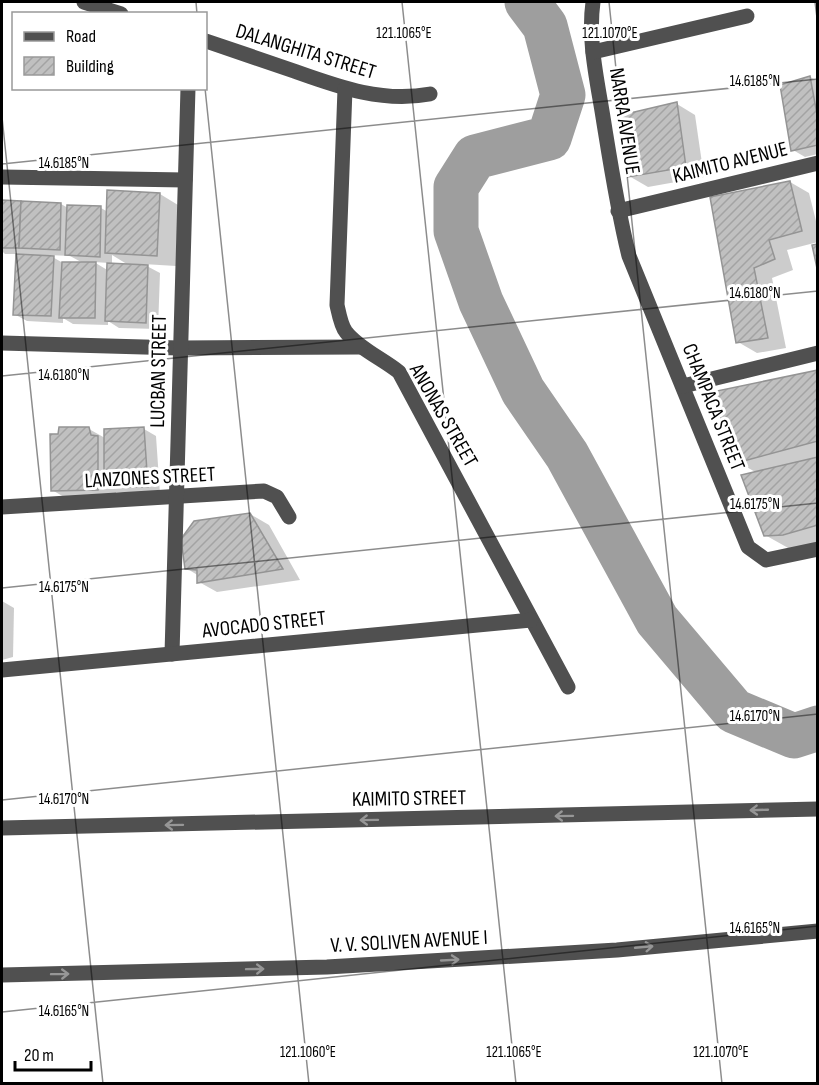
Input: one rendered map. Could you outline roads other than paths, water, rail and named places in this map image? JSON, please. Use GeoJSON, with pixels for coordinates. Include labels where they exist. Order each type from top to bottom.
{"type":"FeatureCollection","features":[{"type":"Feature","properties":{"kind":"street"},"geometry":{"type":"LineString","coordinates":[[84,2],[115,12]]}},
{"type":"Feature","properties":{"kind":"street","name":"NARRA AVENUE"},"geometry":{"type":"LineString","coordinates":[[593,2],[591,18],[593,52],[618,211]]}},
{"type":"Feature","properties":{"kind":"street"},"geometry":{"type":"LineString","coordinates":[[593,52],[747,16]]}},
{"type":"Feature","properties":{"kind":"street","name":"DALANGHITA STREET"},"geometry":{"type":"LineString","coordinates":[[207,41],[345,89],[410,98],[430,94]]}},
{"type":"Feature","properties":{"kind":"street","name":"ANONAS STREET"},"geometry":{"type":"LineString","coordinates":[[345,89],[337,305],[344,331],[360,347],[382,358],[399,372],[568,687]]}},
{"type":"Feature","properties":{"kind":"street","name":"LUCBAN STREET"},"geometry":{"type":"LineString","coordinates":[[171,654],[188,90]]}},
{"type":"Feature","properties":{"kind":"street","name":"KAIMITO AVENUE"},"geometry":{"type":"LineString","coordinates":[[618,211],[818,163]]}},
{"type":"Feature","properties":{"kind":"street"},"geometry":{"type":"LineString","coordinates":[[2,177],[185,180]]}},
{"type":"Feature","properties":{"kind":"street","name":"CHAMPACA STREET"},"geometry":{"type":"LineString","coordinates":[[618,211],[629,256],[748,547],[766,560],[818,549]]}},
{"type":"Feature","properties":{"kind":"street"},"geometry":{"type":"LineString","coordinates":[[2,343],[179,348],[360,347]]}},
{"type":"Feature","properties":{"kind":"street"},"geometry":{"type":"LineString","coordinates":[[683,386],[818,353]]}},
{"type":"Feature","properties":{"kind":"street","name":"LANZONES STREET"},"geometry":{"type":"LineString","coordinates":[[2,507],[264,491],[277,497],[289,517]]}},
{"type":"Feature","properties":{"kind":"street","name":"AVOCADO STREET"},"geometry":{"type":"LineString","coordinates":[[2,670],[531,620]]}},
{"type":"Feature","properties":{"kind":"street","name":"KAIMITO STREET"},"geometry":{"type":"LineString","coordinates":[[2,828],[818,809]]}},
{"type":"Feature","properties":{"kind":"street","name":"V. V. SOLIVEN AVENUE I"},"geometry":{"type":"LineString","coordinates":[[2,975],[327,967],[617,950],[818,931]]}},
{"type":"Feature","properties":{"kind":"waterway"},"geometry":{"type":"LineString","coordinates":[[527,2],[545,26],[563,95],[549,138],[475,157],[456,187],[456,231],[481,302],[523,391],[567,455],[657,620],[734,711],[794,736],[818,728]]}}]}
